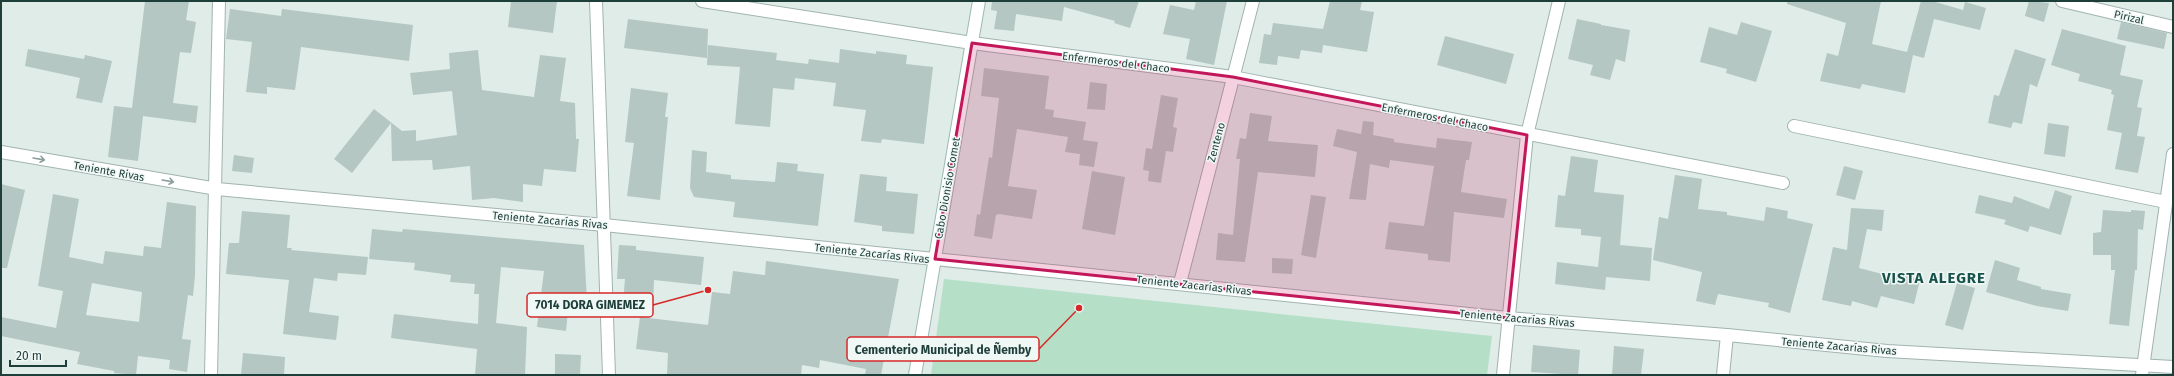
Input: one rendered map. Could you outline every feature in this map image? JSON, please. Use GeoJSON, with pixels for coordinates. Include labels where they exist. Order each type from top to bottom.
{"type":"FeatureCollection","features":[{"type":"Feature","properties":{"kind":"street"},"geometry":{"type":"LineString","coordinates":[[211,375],[217,189],[219,1]]}},
{"type":"Feature","properties":{"kind":"street"},"geometry":{"type":"LineString","coordinates":[[596,1],[609,375]]}},
{"type":"Feature","properties":{"kind":"street","name":"Enfermeros del Chaco"},"geometry":{"type":"LineString","coordinates":[[702,1],[972,43],[1233,77],[1527,135],[1782,183]]}},
{"type":"Feature","properties":{"kind":"street","name":"Cabo Dionisio Comet"},"geometry":{"type":"LineString","coordinates":[[915,375],[980,1]]}},
{"type":"Feature","properties":{"kind":"street","name":"Zenteno"},"geometry":{"type":"LineString","coordinates":[[1180,283],[1253,1]]}},
{"type":"Feature","properties":{"kind":"street"},"geometry":{"type":"LineString","coordinates":[[1503,375],[1527,135],[1559,1]]}},
{"type":"Feature","properties":{"kind":"street","name":"Pirizal"},"geometry":{"type":"LineString","coordinates":[[2070,2],[2173,27]]}},
{"type":"Feature","properties":{"kind":"street"},"geometry":{"type":"LineString","coordinates":[[1794,126],[2166,202]]}},
{"type":"Feature","properties":{"kind":"street","name":"Teniente Rivas"},"geometry":{"type":"LineString","coordinates":[[1,152],[217,189]]}},
{"type":"Feature","properties":{"kind":"street"},"geometry":{"type":"LineString","coordinates":[[2142,371],[2173,154]]}},
{"type":"Feature","properties":{"kind":"street","name":"Teniente Zacarías Rivas"},"geometry":{"type":"LineString","coordinates":[[217,189],[604,225],[1180,283],[1508,318],[1727,335],[1888,351],[2142,371],[2173,367]]}},
{"type":"Feature","properties":{"kind":"street"},"geometry":{"type":"LineString","coordinates":[[1723,375],[1727,335]]}},
{"type":"Feature","properties":{"kind":"highlighted area"},"geometry":{"type":"Polygon","coordinates":[[[972,43],[1233,77],[1527,135],[1508,318],[935,259],[972,43]]]}},
{"type":"Feature","properties":{"kind":"green space"},"geometry":{"type":"Polygon","coordinates":[[[944,279],[1492,336],[1487,375],[931,375],[944,279]]]}},
{"type":"Feature","properties":{"kind":"building"},"geometry":{"type":"Polygon","coordinates":[[[145,1],[189,1],[186,20],[196,22],[191,53],[180,52],[173,103],[198,106],[196,123],[143,116],[138,161],[108,157],[114,106],[132,108],[145,1]]]}},
{"type":"Feature","properties":{"kind":"building"},"geometry":{"type":"Polygon","coordinates":[[[511,1],[557,1],[553,33],[508,27],[511,1]]]}},
{"type":"Feature","properties":{"kind":"building"},"geometry":{"type":"Polygon","coordinates":[[[992,1],[1139,1],[1130,28],[1114,23],[1115,21],[1064,7],[1062,21],[1016,14],[1014,31],[994,29],[997,11],[991,10],[992,1]]]}},
{"type":"Feature","properties":{"kind":"building"},"geometry":{"type":"Polygon","coordinates":[[[1196,1],[1227,1],[1214,65],[1186,59],[1190,39],[1163,34],[1170,5],[1194,10],[1196,1]]]}},
{"type":"Feature","properties":{"kind":"building"},"geometry":{"type":"Polygon","coordinates":[[[1330,1],[1362,1],[1360,10],[1374,12],[1367,52],[1323,45],[1322,53],[1301,50],[1299,59],[1278,56],[1277,65],[1259,63],[1264,34],[1271,35],[1273,23],[1323,29],[1330,1]]]}},
{"type":"Feature","properties":{"kind":"building"},"geometry":{"type":"Polygon","coordinates":[[[1787,1],[1881,1],[1872,44],[1907,52],[1921,1],[1932,1],[1963,10],[1965,2],[1986,8],[1980,30],[1934,19],[1924,58],[1913,55],[1905,93],[1862,84],[1860,89],[1820,81],[1827,53],[1838,56],[1846,23],[1787,4],[1787,1]]]}},
{"type":"Feature","properties":{"kind":"building"},"geometry":{"type":"Polygon","coordinates":[[[2029,1],[2049,3],[2044,22],[2025,16],[2029,1]]]}},
{"type":"Feature","properties":{"kind":"building"},"geometry":{"type":"Polygon","coordinates":[[[230,9],[281,16],[282,9],[413,25],[409,61],[301,47],[295,90],[267,87],[267,94],[246,92],[252,42],[226,39],[230,9]]]}},
{"type":"Feature","properties":{"kind":"building"},"geometry":{"type":"Polygon","coordinates":[[[628,19],[708,29],[707,58],[624,48],[628,19]]]}},
{"type":"Feature","properties":{"kind":"building"},"geometry":{"type":"Polygon","coordinates":[[[1577,19],[1630,30],[1625,62],[1616,59],[1610,80],[1590,75],[1593,65],[1568,59],[1577,19]]]}},
{"type":"Feature","properties":{"kind":"building"},"geometry":{"type":"Polygon","coordinates":[[[1741,22],[1772,31],[1756,82],[1726,73],[1727,69],[1700,62],[1709,27],[1737,35],[1741,22]]]}},
{"type":"Feature","properties":{"kind":"building"},"geometry":{"type":"Polygon","coordinates":[[[2121,22],[2167,33],[2164,49],[2117,39],[2121,22]]]}},
{"type":"Feature","properties":{"kind":"building"},"geometry":{"type":"Polygon","coordinates":[[[2062,29],[2126,46],[2120,75],[2143,80],[2137,107],[2142,108],[2137,136],[2145,137],[2138,173],[2115,169],[2122,133],[2107,130],[2114,95],[2111,94],[2112,90],[2078,81],[2080,74],[2051,65],[2062,29]]]}},
{"type":"Feature","properties":{"kind":"building"},"geometry":{"type":"Polygon","coordinates":[[[1445,36],[1514,54],[1506,84],[1437,65],[1445,36]]]}},
{"type":"Feature","properties":{"kind":"building"},"geometry":{"type":"Polygon","coordinates":[[[708,45],[777,53],[776,60],[808,64],[809,59],[839,63],[840,49],[876,54],[876,51],[907,55],[906,64],[933,67],[924,144],[882,139],[881,143],[861,141],[866,110],[833,106],[836,83],[795,78],[794,90],[773,88],[770,127],[735,124],[740,67],[707,65],[708,45]]]}},
{"type":"Feature","properties":{"kind":"building"},"geometry":{"type":"Polygon","coordinates":[[[28,49],[84,59],[85,55],[112,61],[102,103],[76,98],[80,78],[25,66],[28,49]]]}},
{"type":"Feature","properties":{"kind":"building"},"geometry":{"type":"Polygon","coordinates":[[[2015,49],[2046,59],[2037,87],[2030,84],[2022,124],[2013,122],[2011,128],[1988,123],[1994,95],[1999,96],[2015,49]]]}},
{"type":"Feature","properties":{"kind":"building"},"geometry":{"type":"Polygon","coordinates":[[[478,50],[482,90],[534,97],[540,55],[566,58],[560,101],[575,103],[576,139],[579,139],[576,172],[544,169],[542,186],[523,184],[523,202],[494,198],[472,200],[470,166],[433,170],[432,160],[392,161],[391,123],[352,173],[334,159],[374,109],[402,131],[416,130],[416,141],[457,135],[452,91],[413,95],[410,73],[450,69],[449,53],[478,50]]]}},
{"type":"Feature","properties":{"kind":"building"},"geometry":{"type":"Polygon","coordinates":[[[984,68],[1049,76],[1045,109],[1054,110],[1053,117],[1086,122],[1083,140],[1098,142],[1094,167],[1079,165],[1080,154],[1065,152],[1068,137],[1017,129],[1008,186],[1037,190],[1032,219],[999,214],[996,215],[992,239],[974,236],[977,214],[980,215],[989,157],[992,158],[999,98],[981,96],[984,68]]]}},
{"type":"Feature","properties":{"kind":"building"},"geometry":{"type":"Polygon","coordinates":[[[1090,82],[1107,84],[1105,110],[1087,109],[1090,82]]]}},
{"type":"Feature","properties":{"kind":"building"},"geometry":{"type":"Polygon","coordinates":[[[631,88],[668,93],[665,117],[668,117],[660,200],[627,196],[634,143],[625,142],[631,88]]]}},
{"type":"Feature","properties":{"kind":"building"},"geometry":{"type":"Polygon","coordinates":[[[1161,95],[1178,98],[1173,127],[1177,128],[1173,152],[1166,151],[1161,183],[1148,181],[1149,171],[1143,170],[1146,148],[1152,149],[1161,95]]]}},
{"type":"Feature","properties":{"kind":"building"},"geometry":{"type":"Polygon","coordinates":[[[1250,113],[1272,116],[1268,141],[1318,145],[1315,177],[1258,172],[1245,262],[1216,260],[1218,233],[1233,235],[1240,159],[1236,159],[1240,138],[1246,139],[1250,113]]]}},
{"type":"Feature","properties":{"kind":"building"},"geometry":{"type":"Polygon","coordinates":[[[1363,121],[1374,122],[1373,135],[1394,139],[1394,142],[1436,148],[1437,138],[1472,142],[1469,160],[1466,160],[1461,192],[1507,199],[1504,218],[1454,212],[1450,262],[1428,260],[1428,254],[1385,249],[1389,222],[1424,226],[1434,166],[1390,160],[1389,168],[1370,164],[1366,200],[1349,199],[1357,152],[1333,146],[1337,129],[1361,134],[1363,121]]]}},
{"type":"Feature","properties":{"kind":"building"},"geometry":{"type":"Polygon","coordinates":[[[2048,123],[2069,126],[2065,157],[2044,154],[2048,123]]]}},
{"type":"Feature","properties":{"kind":"building"},"geometry":{"type":"Polygon","coordinates":[[[692,150],[707,152],[706,172],[731,175],[731,179],[775,182],[777,162],[798,164],[797,171],[824,174],[818,226],[733,217],[735,202],[694,197],[690,188],[692,150]]]}},
{"type":"Feature","properties":{"kind":"building"},"geometry":{"type":"Polygon","coordinates":[[[234,155],[254,158],[252,173],[232,171],[234,155]]]}},
{"type":"Feature","properties":{"kind":"building"},"geometry":{"type":"Polygon","coordinates":[[[1571,156],[1598,160],[1594,192],[1624,195],[1620,245],[1652,248],[1650,281],[1606,277],[1605,290],[1555,284],[1557,262],[1598,267],[1601,237],[1581,235],[1581,229],[1555,227],[1558,195],[1565,196],[1571,156]]]}},
{"type":"Feature","properties":{"kind":"building"},"geometry":{"type":"Polygon","coordinates":[[[1844,166],[1863,171],[1855,200],[1836,195],[1844,166]]]}},
{"type":"Feature","properties":{"kind":"building"},"geometry":{"type":"Polygon","coordinates":[[[1092,171],[1125,177],[1115,235],[1082,229],[1092,171]]]}},
{"type":"Feature","properties":{"kind":"building"},"geometry":{"type":"Polygon","coordinates":[[[860,174],[887,177],[886,191],[918,194],[914,234],[882,231],[882,226],[854,222],[860,174]]]}},
{"type":"Feature","properties":{"kind":"building"},"geometry":{"type":"Polygon","coordinates":[[[1675,175],[1702,179],[1698,209],[1727,212],[1727,215],[1764,221],[1766,207],[1788,211],[1787,218],[1813,224],[1790,313],[1768,307],[1769,303],[1718,294],[1715,305],[1696,301],[1702,272],[1653,260],[1659,217],[1668,219],[1675,175]]]}},
{"type":"Feature","properties":{"kind":"building"},"geometry":{"type":"Polygon","coordinates":[[[1,184],[25,190],[7,268],[1,268],[1,184]]]}},
{"type":"Feature","properties":{"kind":"building"},"geometry":{"type":"Polygon","coordinates":[[[2055,190],[2072,196],[2061,235],[2030,226],[2028,232],[2004,224],[2006,220],[1975,213],[1979,195],[2012,203],[2014,196],[2049,209],[2055,190]]]}},
{"type":"Feature","properties":{"kind":"building"},"geometry":{"type":"Polygon","coordinates":[[[53,194],[79,199],[69,257],[103,264],[105,251],[143,256],[144,246],[161,248],[167,202],[196,206],[195,275],[193,296],[188,295],[182,339],[191,340],[187,372],[169,369],[170,360],[138,356],[136,375],[114,373],[114,371],[77,364],[80,352],[1,336],[1,317],[56,328],[63,291],[38,286],[53,194]],[[92,283],[86,315],[139,322],[142,292],[92,283]]]}},
{"type":"Feature","properties":{"kind":"building"},"geometry":{"type":"Polygon","coordinates":[[[1311,195],[1326,197],[1316,258],[1301,255],[1311,195]]]}},
{"type":"Feature","properties":{"kind":"building"},"geometry":{"type":"Polygon","coordinates":[[[1851,208],[1884,210],[1882,231],[1867,229],[1859,268],[1890,276],[1891,272],[1920,280],[1914,304],[1881,296],[1877,308],[1852,301],[1851,306],[1822,300],[1833,247],[1847,250],[1851,208]]]}},
{"type":"Feature","properties":{"kind":"building"},"geometry":{"type":"Polygon","coordinates":[[[2103,210],[2131,212],[2131,210],[2145,211],[2143,230],[2138,229],[2137,270],[2135,270],[2129,326],[2109,324],[2115,270],[2111,270],[2111,255],[2093,255],[2093,233],[2101,232],[2103,210]]]}},
{"type":"Feature","properties":{"kind":"building"},"geometry":{"type":"Polygon","coordinates":[[[242,211],[290,215],[287,248],[292,248],[291,250],[368,257],[366,275],[338,273],[337,281],[314,278],[309,312],[339,316],[336,340],[283,334],[289,280],[226,274],[229,243],[239,243],[242,211]]]}},
{"type":"Feature","properties":{"kind":"building"},"geometry":{"type":"Polygon","coordinates":[[[372,229],[402,232],[403,229],[584,245],[587,302],[569,300],[566,331],[537,327],[544,271],[501,267],[496,323],[527,327],[525,375],[475,375],[477,349],[391,338],[394,314],[478,324],[479,294],[474,294],[475,284],[450,282],[451,275],[414,270],[415,263],[369,259],[372,229]]]}},
{"type":"Feature","properties":{"kind":"building"},"geometry":{"type":"Polygon","coordinates":[[[619,245],[636,246],[636,250],[704,257],[701,285],[654,280],[653,305],[623,303],[625,279],[617,279],[619,245]]]}},
{"type":"Feature","properties":{"kind":"building"},"geometry":{"type":"Polygon","coordinates":[[[1272,258],[1293,259],[1292,274],[1272,273],[1272,258]]]}},
{"type":"Feature","properties":{"kind":"building"},"geometry":{"type":"Polygon","coordinates":[[[1995,260],[2020,268],[2017,280],[2041,287],[2041,289],[2071,294],[2068,311],[2037,306],[1986,292],[1995,260]]]}},
{"type":"Feature","properties":{"kind":"building"},"geometry":{"type":"Polygon","coordinates":[[[766,261],[899,279],[881,375],[865,375],[866,369],[820,360],[819,368],[802,365],[801,375],[667,375],[668,353],[636,349],[640,317],[708,325],[712,292],[730,294],[733,271],[765,275],[766,261]]]}},
{"type":"Feature","properties":{"kind":"building"},"geometry":{"type":"Polygon","coordinates":[[[1957,283],[1975,288],[1963,330],[1945,325],[1957,283]]]}},
{"type":"Feature","properties":{"kind":"building"},"geometry":{"type":"Polygon","coordinates":[[[1533,345],[1580,350],[1578,375],[1531,372],[1533,345]]]}},
{"type":"Feature","properties":{"kind":"building"},"geometry":{"type":"Polygon","coordinates":[[[1614,346],[1644,349],[1641,375],[1612,375],[1614,346]]]}},
{"type":"Feature","properties":{"kind":"building"},"geometry":{"type":"Polygon","coordinates":[[[243,353],[285,357],[284,374],[241,375],[243,353]]]}},
{"type":"Feature","properties":{"kind":"building"},"geometry":{"type":"Polygon","coordinates":[[[555,354],[581,355],[580,375],[555,375],[555,354]]]}},
{"type":"Feature","properties":{"kind":"place","name":"7014 DORA GIMEMEZ"},"geometry":{"type":"Point","coordinates":[708,290]}},
{"type":"Feature","properties":{"kind":"place","name":"Cementerio Municipal de Ñemby"},"geometry":{"type":"Point","coordinates":[1079,308]}},
{"type":"Feature","properties":{"kind":"district","name":"VISTA ALEGRE"},"geometry":{"type":"Point","coordinates":[1934,278]}}]}
